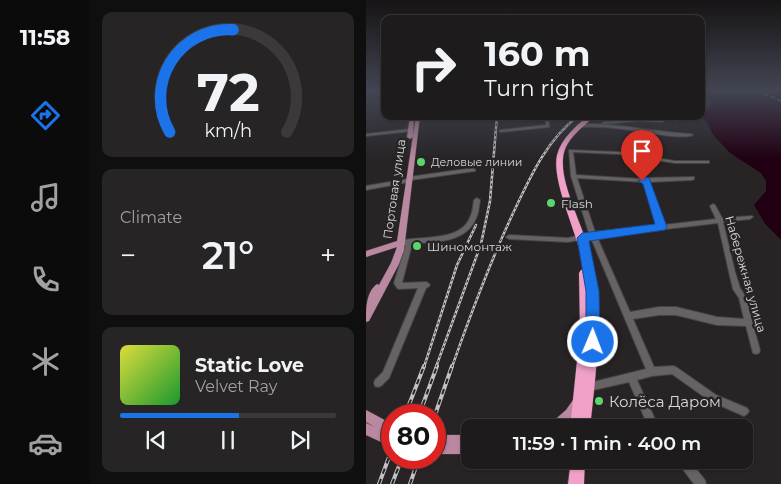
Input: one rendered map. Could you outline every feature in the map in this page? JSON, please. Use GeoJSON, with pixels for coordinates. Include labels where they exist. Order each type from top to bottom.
{"type":"FeatureCollection","features":[{"type":"Feature","properties":{"kind":"highway"},"geometry":{"type":"LineString","coordinates":[[579,238],[556,175],[556,158],[568,134],[583,120]]}},
{"type":"Feature","properties":{"kind":"highway"},"geometry":{"type":"LineString","coordinates":[[582,419],[585,393],[588,315],[579,238],[560,166],[563,149],[572,134],[588,120]]}},
{"type":"Feature","properties":{"kind":"highway"},"geometry":{"type":"LineString","coordinates":[[576,484],[577,469]]}},
{"type":"Feature","properties":{"kind":"main road","name":"Портовая улица"},"geometry":{"type":"LineString","coordinates":[[366,318],[395,264],[403,243],[412,120]]}},
{"type":"Feature","properties":{"kind":"main road","name":"Портовая улица"},"geometry":{"type":"LineString","coordinates":[[408,180],[417,120]]}},
{"type":"Feature","properties":{"kind":"main road","name":"Портовая улица"},"geometry":{"type":"LineString","coordinates":[[366,307],[403,243]]}},
{"type":"Feature","properties":{"kind":"main road"},"geometry":{"type":"LineString","coordinates":[[366,254],[403,243]]}},
{"type":"Feature","properties":{"kind":"main road"},"geometry":{"type":"LineString","coordinates":[[564,419],[585,393]]}},
{"type":"Feature","properties":{"kind":"main road"},"geometry":{"type":"LineString","coordinates":[[366,416],[381,424]]}},
{"type":"Feature","properties":{"kind":"main road"},"geometry":{"type":"LineString","coordinates":[[366,429],[381,436]]}},
{"type":"Feature","properties":{"kind":"main road"},"geometry":{"type":"LineString","coordinates":[[446,441],[461,440]]}},
{"type":"Feature","properties":{"kind":"main road"},"geometry":{"type":"LineString","coordinates":[[446,448],[461,448]]}},
{"type":"Feature","properties":{"kind":"street"},"geometry":{"type":"LineString","coordinates":[[501,131],[548,126],[547,120]]}},
{"type":"Feature","properties":{"kind":"street"},"geometry":{"type":"LineString","coordinates":[[582,125],[637,120],[662,121]]}},
{"type":"Feature","properties":{"kind":"street"},"geometry":{"type":"LineString","coordinates":[[582,125],[665,135],[691,135]]}},
{"type":"Feature","properties":{"kind":"street"},"geometry":{"type":"LineString","coordinates":[[366,135],[411,130]]}},
{"type":"Feature","properties":{"kind":"street"},"geometry":{"type":"LineString","coordinates":[[652,372],[593,235],[574,176],[571,154],[573,150],[619,153],[675,162],[707,162]]}},
{"type":"Feature","properties":{"kind":"street"},"geometry":{"type":"LineString","coordinates":[[366,188],[473,170]]}},
{"type":"Feature","properties":{"kind":"street"},"geometry":{"type":"LineString","coordinates":[[574,176],[646,180],[692,178]]}},
{"type":"Feature","properties":{"kind":"street"},"geometry":{"type":"LineString","coordinates":[[646,180],[661,227]]}},
{"type":"Feature","properties":{"kind":"street"},"geometry":{"type":"LineString","coordinates":[[378,383],[386,375],[425,285],[399,286],[403,243],[458,236],[468,228],[475,218],[476,200]]}},
{"type":"Feature","properties":{"kind":"street","name":"Набережная улица"},"geometry":{"type":"LineString","coordinates":[[713,206],[720,220],[732,272],[737,289],[742,297],[756,350]]}},
{"type":"Feature","properties":{"kind":"street"},"geometry":{"type":"LineString","coordinates":[[509,237],[579,238],[750,217]]}},
{"type":"Feature","properties":{"kind":"street"},"geometry":{"type":"LineString","coordinates":[[628,316],[659,311],[676,312],[717,321],[750,323]]}},
{"type":"Feature","properties":{"kind":"street"},"geometry":{"type":"LineString","coordinates":[[585,393],[652,372],[673,370],[712,398],[744,411]]}},
{"type":"Feature","properties":{"kind":"street"},"geometry":{"type":"LineString","coordinates":[[632,378],[650,419]]}},
{"type":"Feature","properties":{"kind":"street"},"geometry":{"type":"LineString","coordinates":[[690,469],[701,484]]}},
{"type":"Feature","properties":{"kind":"shaded area"},"geometry":{"type":"Polygon","coordinates":[[[705,114],[781,114],[781,240],[765,224],[754,205],[766,191],[766,181],[761,173],[730,153],[714,136],[704,120],[705,114]]]}},
{"type":"Feature","properties":{"kind":"railway"},"geometry":{"type":"LineString","coordinates":[[436,367],[481,244],[490,201],[497,120]]}},
{"type":"Feature","properties":{"kind":"railway"},"geometry":{"type":"LineString","coordinates":[[452,367],[490,266],[528,182],[549,146],[573,120]]}},
{"type":"Feature","properties":{"kind":"railway"},"geometry":{"type":"LineString","coordinates":[[424,367],[457,265],[476,225]]}},
{"type":"Feature","properties":{"kind":"railway"},"geometry":{"type":"LineString","coordinates":[[409,404],[424,366]]}},
{"type":"Feature","properties":{"kind":"railway"},"geometry":{"type":"LineString","coordinates":[[423,404],[437,366]]}},
{"type":"Feature","properties":{"kind":"railway"},"geometry":{"type":"LineString","coordinates":[[439,404],[452,366]]}},
{"type":"Feature","properties":{"kind":"railway"},"geometry":{"type":"LineString","coordinates":[[379,484],[385,469]]}},
{"type":"Feature","properties":{"kind":"railway"},"geometry":{"type":"LineString","coordinates":[[392,484],[398,469]]}},
{"type":"Feature","properties":{"kind":"railway"},"geometry":{"type":"LineString","coordinates":[[410,484],[415,469]]}},
{"type":"Feature","properties":{"kind":"place","name":"Деловые линии"},"geometry":{"type":"Point","coordinates":[421,162]}},
{"type":"Feature","properties":{"kind":"place","name":"Flash"},"geometry":{"type":"Point","coordinates":[551,203]}},
{"type":"Feature","properties":{"kind":"place","name":"Шиномонтаж"},"geometry":{"type":"Point","coordinates":[417,246]}},
{"type":"Feature","properties":{"kind":"place","name":"Колёса Даром"},"geometry":{"type":"Point","coordinates":[599,401]}},
{"type":"Feature","properties":{"kind":"route"},"geometry":{"type":"LineString","coordinates":[[593,342],[592,291],[582,238],[661,227],[646,180],[642,181]]}}]}
